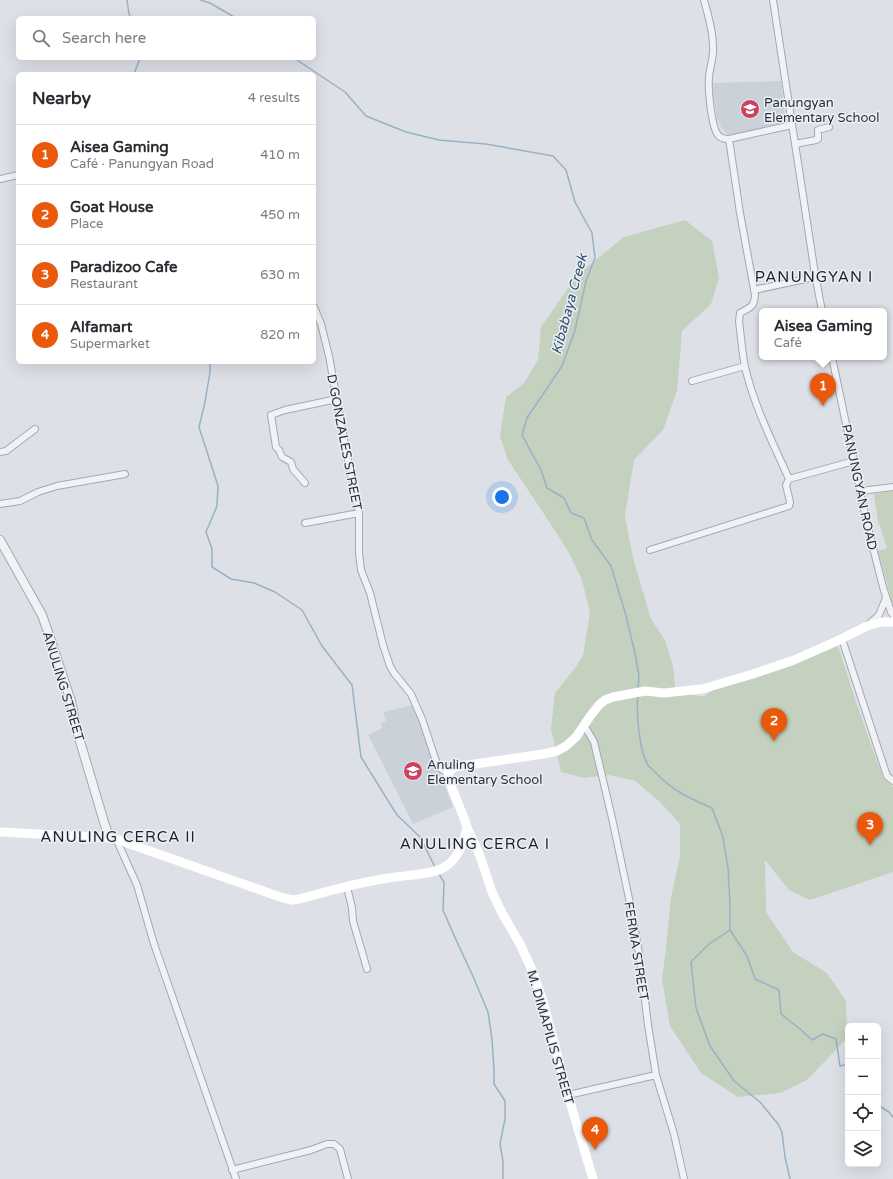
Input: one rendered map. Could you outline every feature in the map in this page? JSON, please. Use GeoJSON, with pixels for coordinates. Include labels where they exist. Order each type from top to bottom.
{"type":"FeatureCollection","features":[{"type":"Feature","properties":{"kind":"main road"},"geometry":{"type":"LineString","coordinates":[[448,773],[455,767],[557,751],[566,746],[576,737],[591,714],[605,700],[626,694],[645,692],[664,693],[702,689],[773,667],[815,651],[867,626],[882,622],[893,622]]}},
{"type":"Feature","properties":{"kind":"main road","name":"M. DIMAPILIS STREET"},"geometry":{"type":"LineString","coordinates":[[448,773],[450,783],[480,856],[492,892],[532,970],[543,1001],[568,1096],[593,1179]]}},
{"type":"Feature","properties":{"kind":"main road"},"geometry":{"type":"LineString","coordinates":[[0,832],[113,838],[292,900],[388,878],[442,869],[453,861],[459,853],[467,827]]}},
{"type":"Feature","properties":{"kind":"main road"},"geometry":{"type":"LineString","coordinates":[[459,853],[464,850],[471,851],[480,856]]}},
{"type":"Feature","properties":{"kind":"street"},"geometry":{"type":"LineString","coordinates":[[704,0],[713,37],[714,48],[709,78],[710,102],[718,136],[729,139],[792,125]]}},
{"type":"Feature","properties":{"kind":"street"},"geometry":{"type":"LineString","coordinates":[[773,0],[815,277],[821,308]]}},
{"type":"Feature","properties":{"kind":"street"},"geometry":{"type":"LineString","coordinates":[[795,144],[816,140],[818,139],[818,130],[829,127]]}},
{"type":"Feature","properties":{"kind":"street"},"geometry":{"type":"LineString","coordinates":[[729,139],[740,213],[755,295],[754,305],[740,313],[739,316],[745,366],[750,385],[762,417],[789,479]]}},
{"type":"Feature","properties":{"kind":"street"},"geometry":{"type":"LineString","coordinates":[[0,180],[16,176]]}},
{"type":"Feature","properties":{"kind":"street"},"geometry":{"type":"LineString","coordinates":[[754,290],[815,277]]}},
{"type":"Feature","properties":{"kind":"street","name":"D GONZALES STREET"},"geometry":{"type":"LineString","coordinates":[[316,312],[321,324],[327,350],[359,513],[359,558],[383,646],[394,673],[411,694],[422,719],[437,764],[441,769],[448,773]]}},
{"type":"Feature","properties":{"kind":"street","name":"PANUNGYAN ROAD"},"geometry":{"type":"LineString","coordinates":[[833,360],[867,524],[886,598],[893,615]]}},
{"type":"Feature","properties":{"kind":"street"},"geometry":{"type":"LineString","coordinates":[[692,381],[745,366]]}},
{"type":"Feature","properties":{"kind":"street"},"geometry":{"type":"LineString","coordinates":[[305,483],[293,469],[291,462],[282,458],[276,447],[271,415],[285,410],[336,399]]}},
{"type":"Feature","properties":{"kind":"street"},"geometry":{"type":"LineString","coordinates":[[0,452],[6,451],[35,429]]}},
{"type":"Feature","properties":{"kind":"street"},"geometry":{"type":"LineString","coordinates":[[650,550],[789,506],[790,502],[786,485],[789,479],[854,461]]}},
{"type":"Feature","properties":{"kind":"street"},"geometry":{"type":"LineString","coordinates":[[0,504],[20,501],[38,492],[57,486],[125,474]]}},
{"type":"Feature","properties":{"kind":"street"},"geometry":{"type":"LineString","coordinates":[[861,491],[893,487]]}},
{"type":"Feature","properties":{"kind":"street"},"geometry":{"type":"LineString","coordinates":[[305,523],[359,513]]}},
{"type":"Feature","properties":{"kind":"street","name":"ANULING STREET"},"geometry":{"type":"LineString","coordinates":[[0,540],[42,615],[70,701],[99,807],[107,831],[113,838]]}},
{"type":"Feature","properties":{"kind":"street"},"geometry":{"type":"LineString","coordinates":[[867,626],[879,615],[886,598]]}},
{"type":"Feature","properties":{"kind":"street"},"geometry":{"type":"LineString","coordinates":[[842,639],[886,776],[893,781]]}},
{"type":"Feature","properties":{"kind":"street","name":"FERMA STREET"},"geometry":{"type":"LineString","coordinates":[[584,725],[594,742],[601,768],[631,908],[640,959],[656,1075],[674,1134],[684,1179]]}},
{"type":"Feature","properties":{"kind":"street"},"geometry":{"type":"LineString","coordinates":[[113,838],[118,843],[137,885],[154,944],[236,1179]]}},
{"type":"Feature","properties":{"kind":"street"},"geometry":{"type":"LineString","coordinates":[[347,887],[352,908],[353,921],[367,968]]}},
{"type":"Feature","properties":{"kind":"street"},"geometry":{"type":"LineString","coordinates":[[568,1096],[656,1075]]}},
{"type":"Feature","properties":{"kind":"street"},"geometry":{"type":"LineString","coordinates":[[232,1170],[311,1150],[326,1144],[334,1144],[340,1149],[348,1179]]}},
{"type":"Feature","properties":{"kind":"shaded area","name":"Panungyan Elementary School"},"geometry":{"type":"Polygon","coordinates":[[[781,81],[786,125],[728,135],[722,129],[717,119],[713,83],[781,81]]]}},
{"type":"Feature","properties":{"kind":"shaded area","name":"Anuling Elementary School"},"geometry":{"type":"Polygon","coordinates":[[[413,705],[453,807],[413,824],[368,735],[383,728],[380,723],[386,721],[383,712],[413,705]]]}},
{"type":"Feature","properties":{"kind":"green space"},"geometry":{"type":"Polygon","coordinates":[[[685,220],[712,241],[719,278],[711,304],[682,331],[677,391],[663,430],[634,460],[625,516],[633,558],[651,619],[665,640],[673,666],[676,695],[706,695],[712,690],[791,666],[838,646],[883,778],[893,787],[893,872],[810,900],[789,890],[765,860],[766,912],[793,952],[827,973],[846,1001],[845,1040],[807,1080],[780,1093],[738,1097],[701,1073],[670,1026],[662,979],[671,897],[680,857],[680,824],[660,802],[635,781],[609,775],[584,778],[561,772],[551,729],[555,693],[583,656],[590,613],[582,580],[568,551],[508,460],[500,436],[506,397],[524,383],[538,360],[541,327],[578,274],[624,237],[685,220]]]}},
{"type":"Feature","properties":{"kind":"green space"},"geometry":{"type":"Polygon","coordinates":[[[893,491],[893,605],[878,551],[887,548],[878,521],[874,494],[893,491]]]}},
{"type":"Feature","properties":{"kind":"waterway"},"geometry":{"type":"LineString","coordinates":[[127,0],[130,16]]}},
{"type":"Feature","properties":{"kind":"waterway","name":"Kibabaya Creek"},"geometry":{"type":"LineString","coordinates":[[200,0],[210,3],[233,16]]}},
{"type":"Feature","properties":{"kind":"waterway"},"geometry":{"type":"LineString","coordinates":[[135,72],[139,60]]}},
{"type":"Feature","properties":{"kind":"waterway","name":"Kibabaya Creek"},"geometry":{"type":"LineString","coordinates":[[297,60],[315,72]]}},
{"type":"Feature","properties":{"kind":"waterway","name":"Kibabaya Creek"},"geometry":{"type":"LineString","coordinates":[[316,73],[345,92],[366,116],[406,132],[439,140],[486,144],[553,156],[566,170],[575,202],[592,233],[595,258],[586,281],[575,330],[562,366],[527,418],[522,435],[541,470],[547,488],[564,498],[571,513],[584,518],[592,540],[611,566],[625,612],[635,653],[639,676],[638,689]]}},
{"type":"Feature","properties":{"kind":"waterway"},"geometry":{"type":"LineString","coordinates":[[210,364],[205,402],[199,427],[218,486],[217,506],[206,532],[212,549],[212,567],[231,579],[254,583],[275,592],[302,610],[322,646],[352,685],[361,757],[397,815],[420,837],[435,867]]}},
{"type":"Feature","properties":{"kind":"waterway","name":"Kibabaya Creek"},"geometry":{"type":"LineString","coordinates":[[638,695],[637,711],[640,741],[648,765],[676,790],[712,808],[723,837],[728,868],[730,930],[747,956],[755,979],[779,990],[781,1014],[812,1040],[823,1034],[836,1039],[840,1066],[845,1065]]}},
{"type":"Feature","properties":{"kind":"waterway"},"geometry":{"type":"LineString","coordinates":[[439,874],[444,882],[443,910],[488,1012],[492,1039],[494,1084],[505,1101],[505,1119],[500,1144],[503,1161],[503,1179]]}},
{"type":"Feature","properties":{"kind":"waterway","name":"Kibabaya Creek"},"geometry":{"type":"LineString","coordinates":[[730,930],[709,944],[691,962],[696,1008],[710,1046],[734,1081],[760,1102],[778,1124],[782,1132],[785,1157],[790,1179]]}},
{"type":"Feature","properties":{"kind":"waterway","name":"Kibabaya Creek"},"geometry":{"type":"LineString","coordinates":[[881,1107],[889,1112],[893,1117]]}},
{"type":"Feature","properties":{"kind":"place","name":"Panungyan Elementary School"},"geometry":{"type":"Point","coordinates":[750,109]}},
{"type":"Feature","properties":{"kind":"place","name":"Aisea Gaming"},"geometry":{"type":"Point","coordinates":[823,406]}},
{"type":"Feature","properties":{"kind":"place","name":"Goat House"},"geometry":{"type":"Point","coordinates":[774,741]}},
{"type":"Feature","properties":{"kind":"place","name":"Anuling Elementary School"},"geometry":{"type":"Point","coordinates":[413,771]}},
{"type":"Feature","properties":{"kind":"place","name":"Paradizoo Cafe"},"geometry":{"type":"Point","coordinates":[870,845]}},
{"type":"Feature","properties":{"kind":"place","name":"Alfamart"},"geometry":{"type":"Point","coordinates":[595,1150]}},
{"type":"Feature","properties":{"kind":"district","name":"PANUNGYAN I"},"geometry":{"type":"Point","coordinates":[814,277]}},
{"type":"Feature","properties":{"kind":"district","name":"ANULING CERCA II"},"geometry":{"type":"Point","coordinates":[118,837]}},
{"type":"Feature","properties":{"kind":"district","name":"ANULING CERCA I"},"geometry":{"type":"Point","coordinates":[475,844]}}]}
